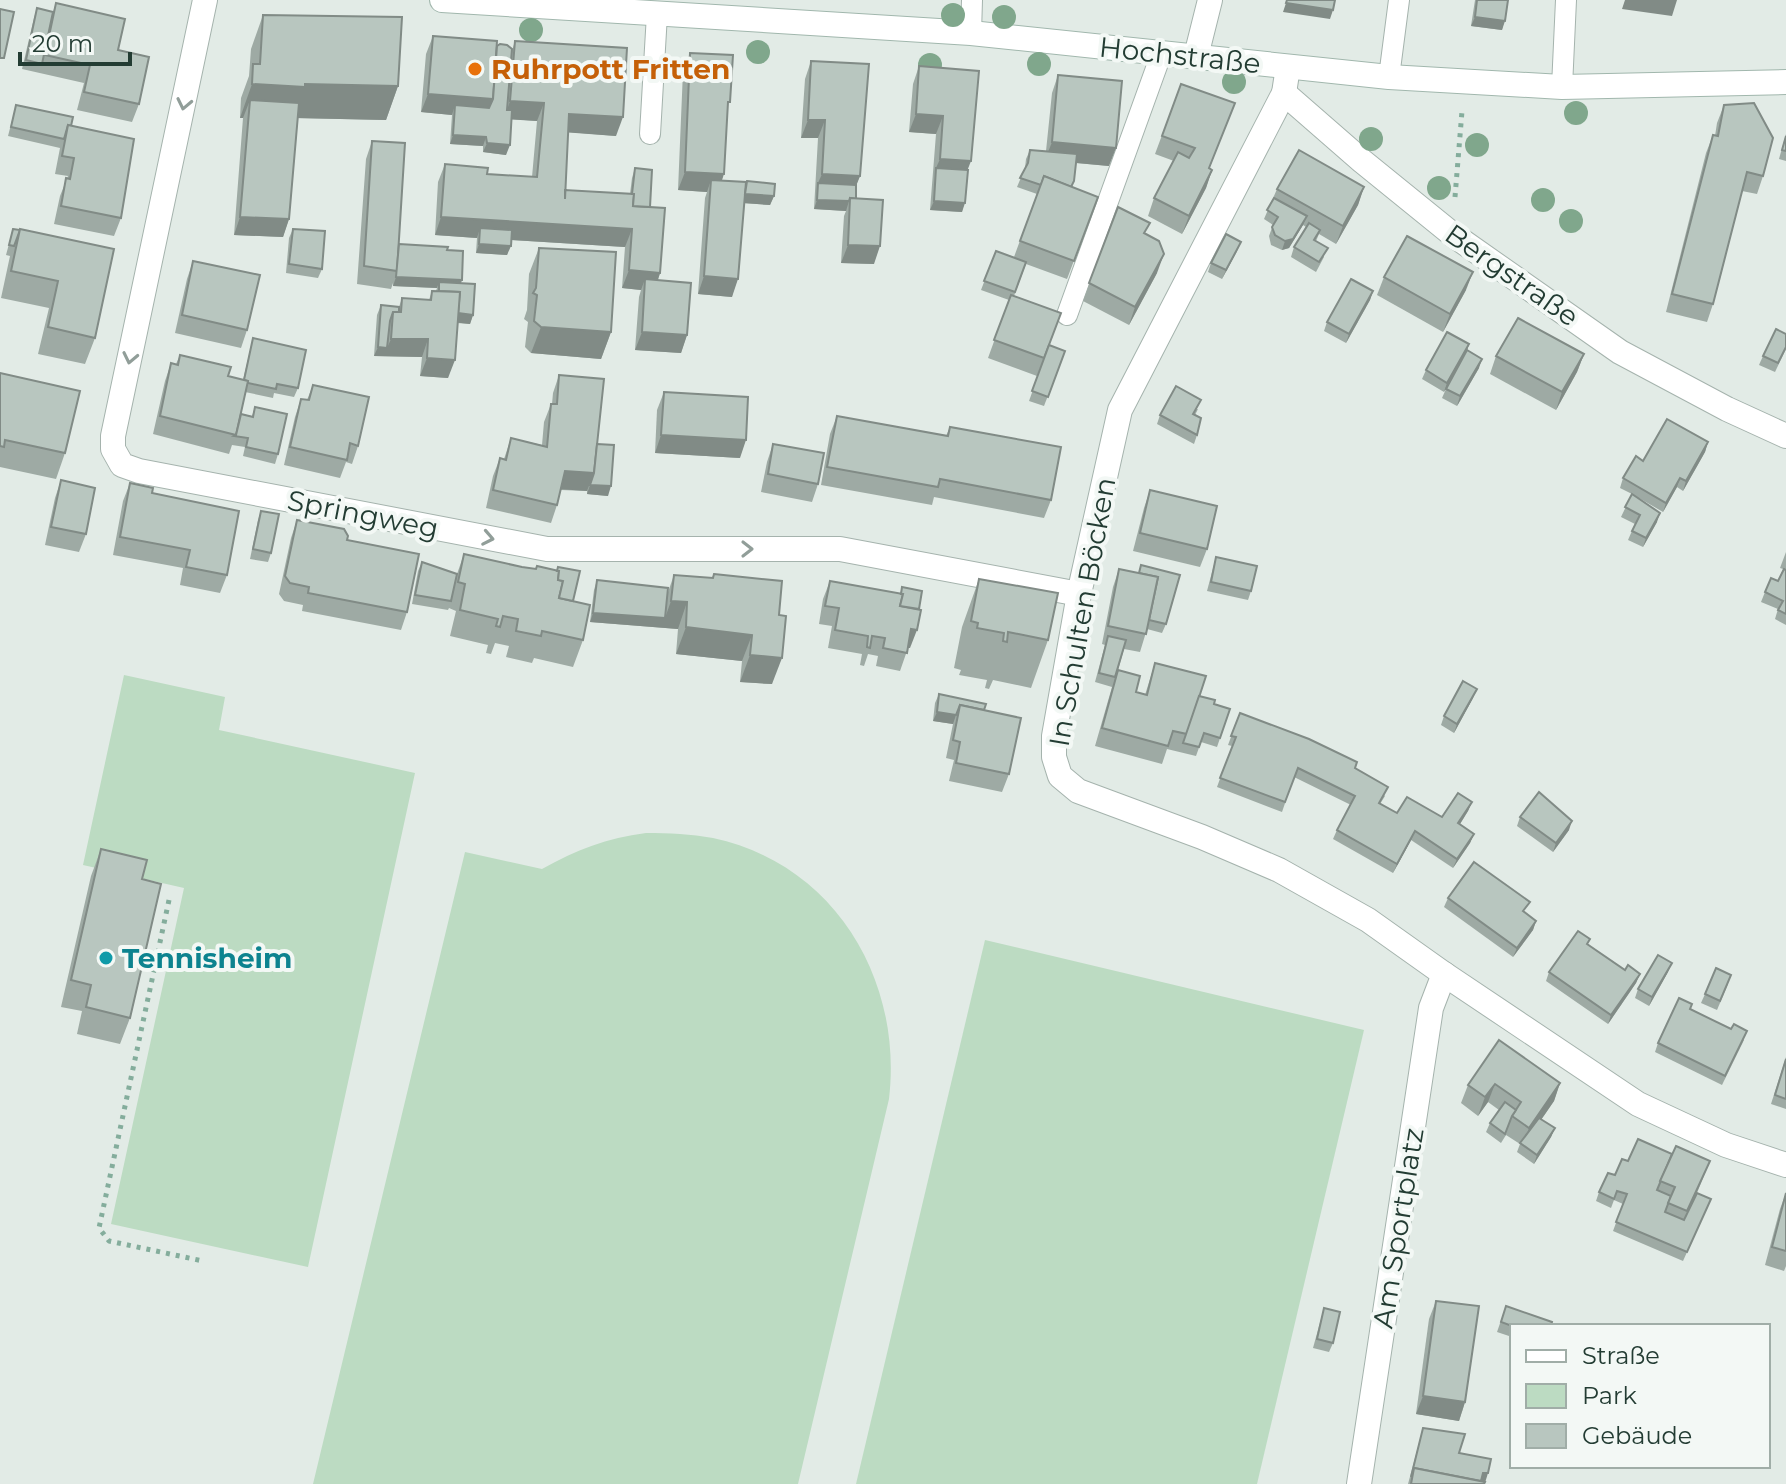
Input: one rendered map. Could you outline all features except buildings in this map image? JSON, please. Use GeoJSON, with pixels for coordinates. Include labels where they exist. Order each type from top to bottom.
{"type":"FeatureCollection","features":[{"type":"Feature","properties":{"kind":"street","name":"Springweg"},"geometry":{"type":"LineString","coordinates":[[205,0],[113,436],[113,449],[122,465],[139,471],[547,549],[840,549],[1079,594]]}},
{"type":"Feature","properties":{"kind":"street","name":"Hochstraße"},"geometry":{"type":"LineString","coordinates":[[442,0],[971,33],[1389,77],[1562,87],[1786,82]]}},
{"type":"Feature","properties":{"kind":"street"},"geometry":{"type":"LineString","coordinates":[[1196,56],[1210,0]]}},
{"type":"Feature","properties":{"kind":"street"},"geometry":{"type":"LineString","coordinates":[[1284,93],[1288,67]]}},
{"type":"Feature","properties":{"kind":"street","name":"In Schulten Böcken"},"geometry":{"type":"LineString","coordinates":[[1284,93],[1120,410],[1079,594],[1054,736],[1054,757],[1060,776],[1078,791],[1202,837],[1279,870],[1368,920],[1638,1104],[1726,1145],[1786,1165]]}},
{"type":"Feature","properties":{"kind":"street","name":"Bergstraße"},"geometry":{"type":"LineString","coordinates":[[1284,93],[1452,234],[1620,352],[1727,409],[1786,436]]}},
{"type":"Feature","properties":{"kind":"street","name":"Am Sportplatz"},"geometry":{"type":"LineString","coordinates":[[1359,1484],[1431,1008],[1444,974]]}},
{"type":"Feature","properties":{"kind":"lane"},"geometry":{"type":"LineString","coordinates":[[971,33],[972,0]]}},
{"type":"Feature","properties":{"kind":"lane"},"geometry":{"type":"LineString","coordinates":[[1389,77],[1399,0]]}},
{"type":"Feature","properties":{"kind":"lane"},"geometry":{"type":"LineString","coordinates":[[1562,87],[1566,0]]}},
{"type":"Feature","properties":{"kind":"lane"},"geometry":{"type":"LineString","coordinates":[[650,134],[657,14]]}},
{"type":"Feature","properties":{"kind":"lane"},"geometry":{"type":"LineString","coordinates":[[1067,315],[1162,52]]}},
{"type":"Feature","properties":{"kind":"path"},"geometry":{"type":"LineString","coordinates":[[1452,234],[1464,81]]}},
{"type":"Feature","properties":{"kind":"path"},"geometry":{"type":"LineString","coordinates":[[169,900],[99,1228],[109,1241],[203,1261]]}},
{"type":"Feature","properties":{"kind":"green space"},"geometry":{"type":"Polygon","coordinates":[[[124,675],[225,697],[219,730],[415,773],[308,1267],[111,1224],[184,888],[83,865],[124,675]]]}},
{"type":"Feature","properties":{"kind":"green space"},"geometry":{"type":"Polygon","coordinates":[[[646,833],[713,838],[756,852],[794,873],[826,901],[852,934],[872,971],[885,1012],[890,1055],[889,1099],[798,1484],[313,1484],[465,852],[542,869],[592,846],[646,833]]]}},
{"type":"Feature","properties":{"kind":"green space"},"geometry":{"type":"Polygon","coordinates":[[[985,940],[1364,1030],[1257,1484],[856,1484],[985,940]]]}},
{"type":"Feature","properties":{"kind":"place","name":"Ruhrpott Fritten"},"geometry":{"type":"Point","coordinates":[475,69]}},
{"type":"Feature","properties":{"kind":"place","name":"Tennisheim"},"geometry":{"type":"Point","coordinates":[106,958]}}]}
